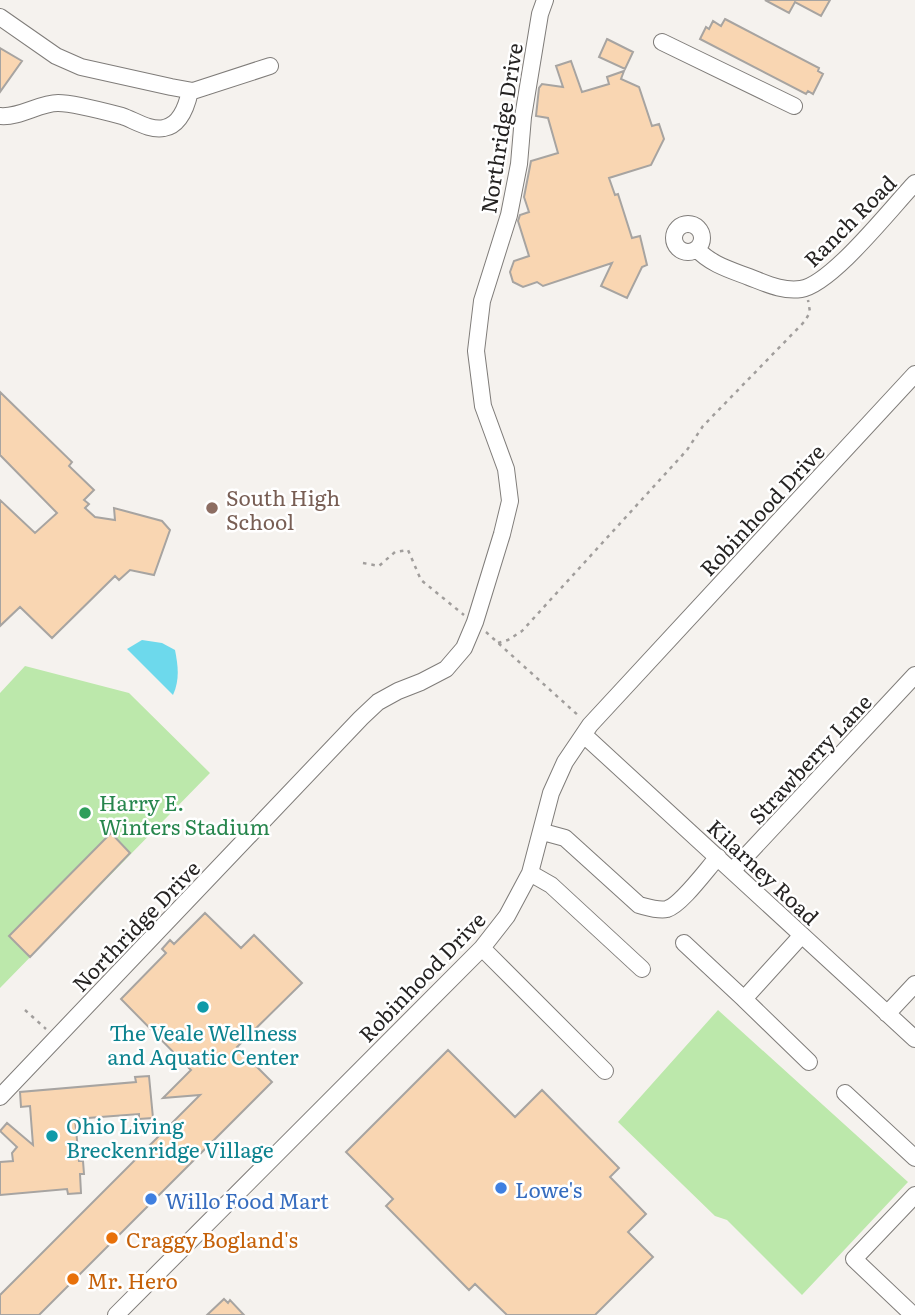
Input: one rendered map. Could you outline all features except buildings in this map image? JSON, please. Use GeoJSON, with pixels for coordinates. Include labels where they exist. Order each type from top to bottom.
{"type":"FeatureCollection","features":[{"type":"Feature","properties":{"kind":"street","name":"Northridge Drive"},"geometry":{"type":"LineString","coordinates":[[0,1097],[361,718],[378,702],[446,668],[464,648],[475,622],[510,501],[506,469],[483,406],[476,351],[482,301],[509,215],[519,164],[523,117],[540,14],[545,0]]}},
{"type":"Feature","properties":{"kind":"street"},"geometry":{"type":"LineString","coordinates":[[0,17],[56,56],[81,67],[190,90],[270,66]]}},
{"type":"Feature","properties":{"kind":"street"},"geometry":{"type":"LineString","coordinates":[[662,42],[794,107]]}},
{"type":"Feature","properties":{"kind":"street"},"geometry":{"type":"LineString","coordinates":[[0,116],[57,103],[164,128],[175,122],[183,113],[190,90]]}},
{"type":"Feature","properties":{"kind":"street","name":"Ranch Road"},"geometry":{"type":"LineString","coordinates":[[697,249],[703,257],[725,268],[777,288],[804,288],[816,284],[847,258],[915,183]]}},
{"type":"Feature","properties":{"kind":"street","name":"Robinhood Drive"},"geometry":{"type":"LineString","coordinates":[[116,1315],[481,948],[508,916],[530,873],[551,793],[565,762],[590,725],[915,374]]}},
{"type":"Feature","properties":{"kind":"street","name":"Strawberry Lane"},"geometry":{"type":"LineString","coordinates":[[733,870],[915,675]]}},
{"type":"Feature","properties":{"kind":"street","name":"Kilarney Road"},"geometry":{"type":"LineString","coordinates":[[584,735],[915,1039]]}},
{"type":"Feature","properties":{"kind":"street"},"geometry":{"type":"LineString","coordinates":[[542,832],[565,838],[639,905],[652,908],[667,909],[677,902],[718,857]]}},
{"type":"Feature","properties":{"kind":"street"},"geometry":{"type":"LineString","coordinates":[[530,873],[551,885],[642,969]]}},
{"type":"Feature","properties":{"kind":"street"},"geometry":{"type":"LineString","coordinates":[[744,999],[802,935]]}},
{"type":"Feature","properties":{"kind":"street"},"geometry":{"type":"LineString","coordinates":[[684,943],[809,1062]]}},
{"type":"Feature","properties":{"kind":"street"},"geometry":{"type":"LineString","coordinates":[[481,948],[606,1071]]}},
{"type":"Feature","properties":{"kind":"street"},"geometry":{"type":"LineString","coordinates":[[887,1014],[915,984]]}},
{"type":"Feature","properties":{"kind":"street"},"geometry":{"type":"LineString","coordinates":[[845,1093],[915,1158]]}},
{"type":"Feature","properties":{"kind":"street"},"geometry":{"type":"LineString","coordinates":[[913,1315],[854,1259],[915,1195]]}},
{"type":"Feature","properties":{"kind":"path"},"geometry":{"type":"LineString","coordinates":[[498,643],[522,631],[687,450],[703,426],[805,321],[810,312],[804,288]]}},
{"type":"Feature","properties":{"kind":"path"},"geometry":{"type":"LineString","coordinates":[[26,1010],[56,1039]]}},
{"type":"Feature","properties":{"kind":"green space","name":"Harry E. Winters Stadium"},"geometry":{"type":"Polygon","coordinates":[[[25,666],[129,693],[210,773],[0,988],[0,693],[25,666]]]}},
{"type":"Feature","properties":{"kind":"green space"},"geometry":{"type":"Polygon","coordinates":[[[718,1010],[908,1182],[802,1295],[727,1220],[715,1216],[618,1122],[718,1010]]]}},
{"type":"Feature","properties":{"kind":"water"},"geometry":{"type":"Polygon","coordinates":[[[142,640],[162,643],[175,650],[178,673],[173,695],[127,649],[142,640]]]}},
{"type":"Feature","properties":{"kind":"place","name":"South High School"},"geometry":{"type":"Point","coordinates":[212,508]}},
{"type":"Feature","properties":{"kind":"place","name":"Harry E. Winters Stadium"},"geometry":{"type":"Point","coordinates":[85,813]}},
{"type":"Feature","properties":{"kind":"place","name":"The Veale Wellness and Aquatic Center"},"geometry":{"type":"Point","coordinates":[203,1007]}},
{"type":"Feature","properties":{"kind":"place","name":"Ohio Living Breckenridge Village"},"geometry":{"type":"Point","coordinates":[52,1136]}},
{"type":"Feature","properties":{"kind":"place","name":"Lowe's"},"geometry":{"type":"Point","coordinates":[501,1188]}},
{"type":"Feature","properties":{"kind":"place","name":"Willo Food Mart"},"geometry":{"type":"Point","coordinates":[151,1199]}},
{"type":"Feature","properties":{"kind":"place","name":"Craggy Bogland's"},"geometry":{"type":"Point","coordinates":[112,1238]}},
{"type":"Feature","properties":{"kind":"place","name":"Mr. Hero"},"geometry":{"type":"Point","coordinates":[73,1279]}}]}
